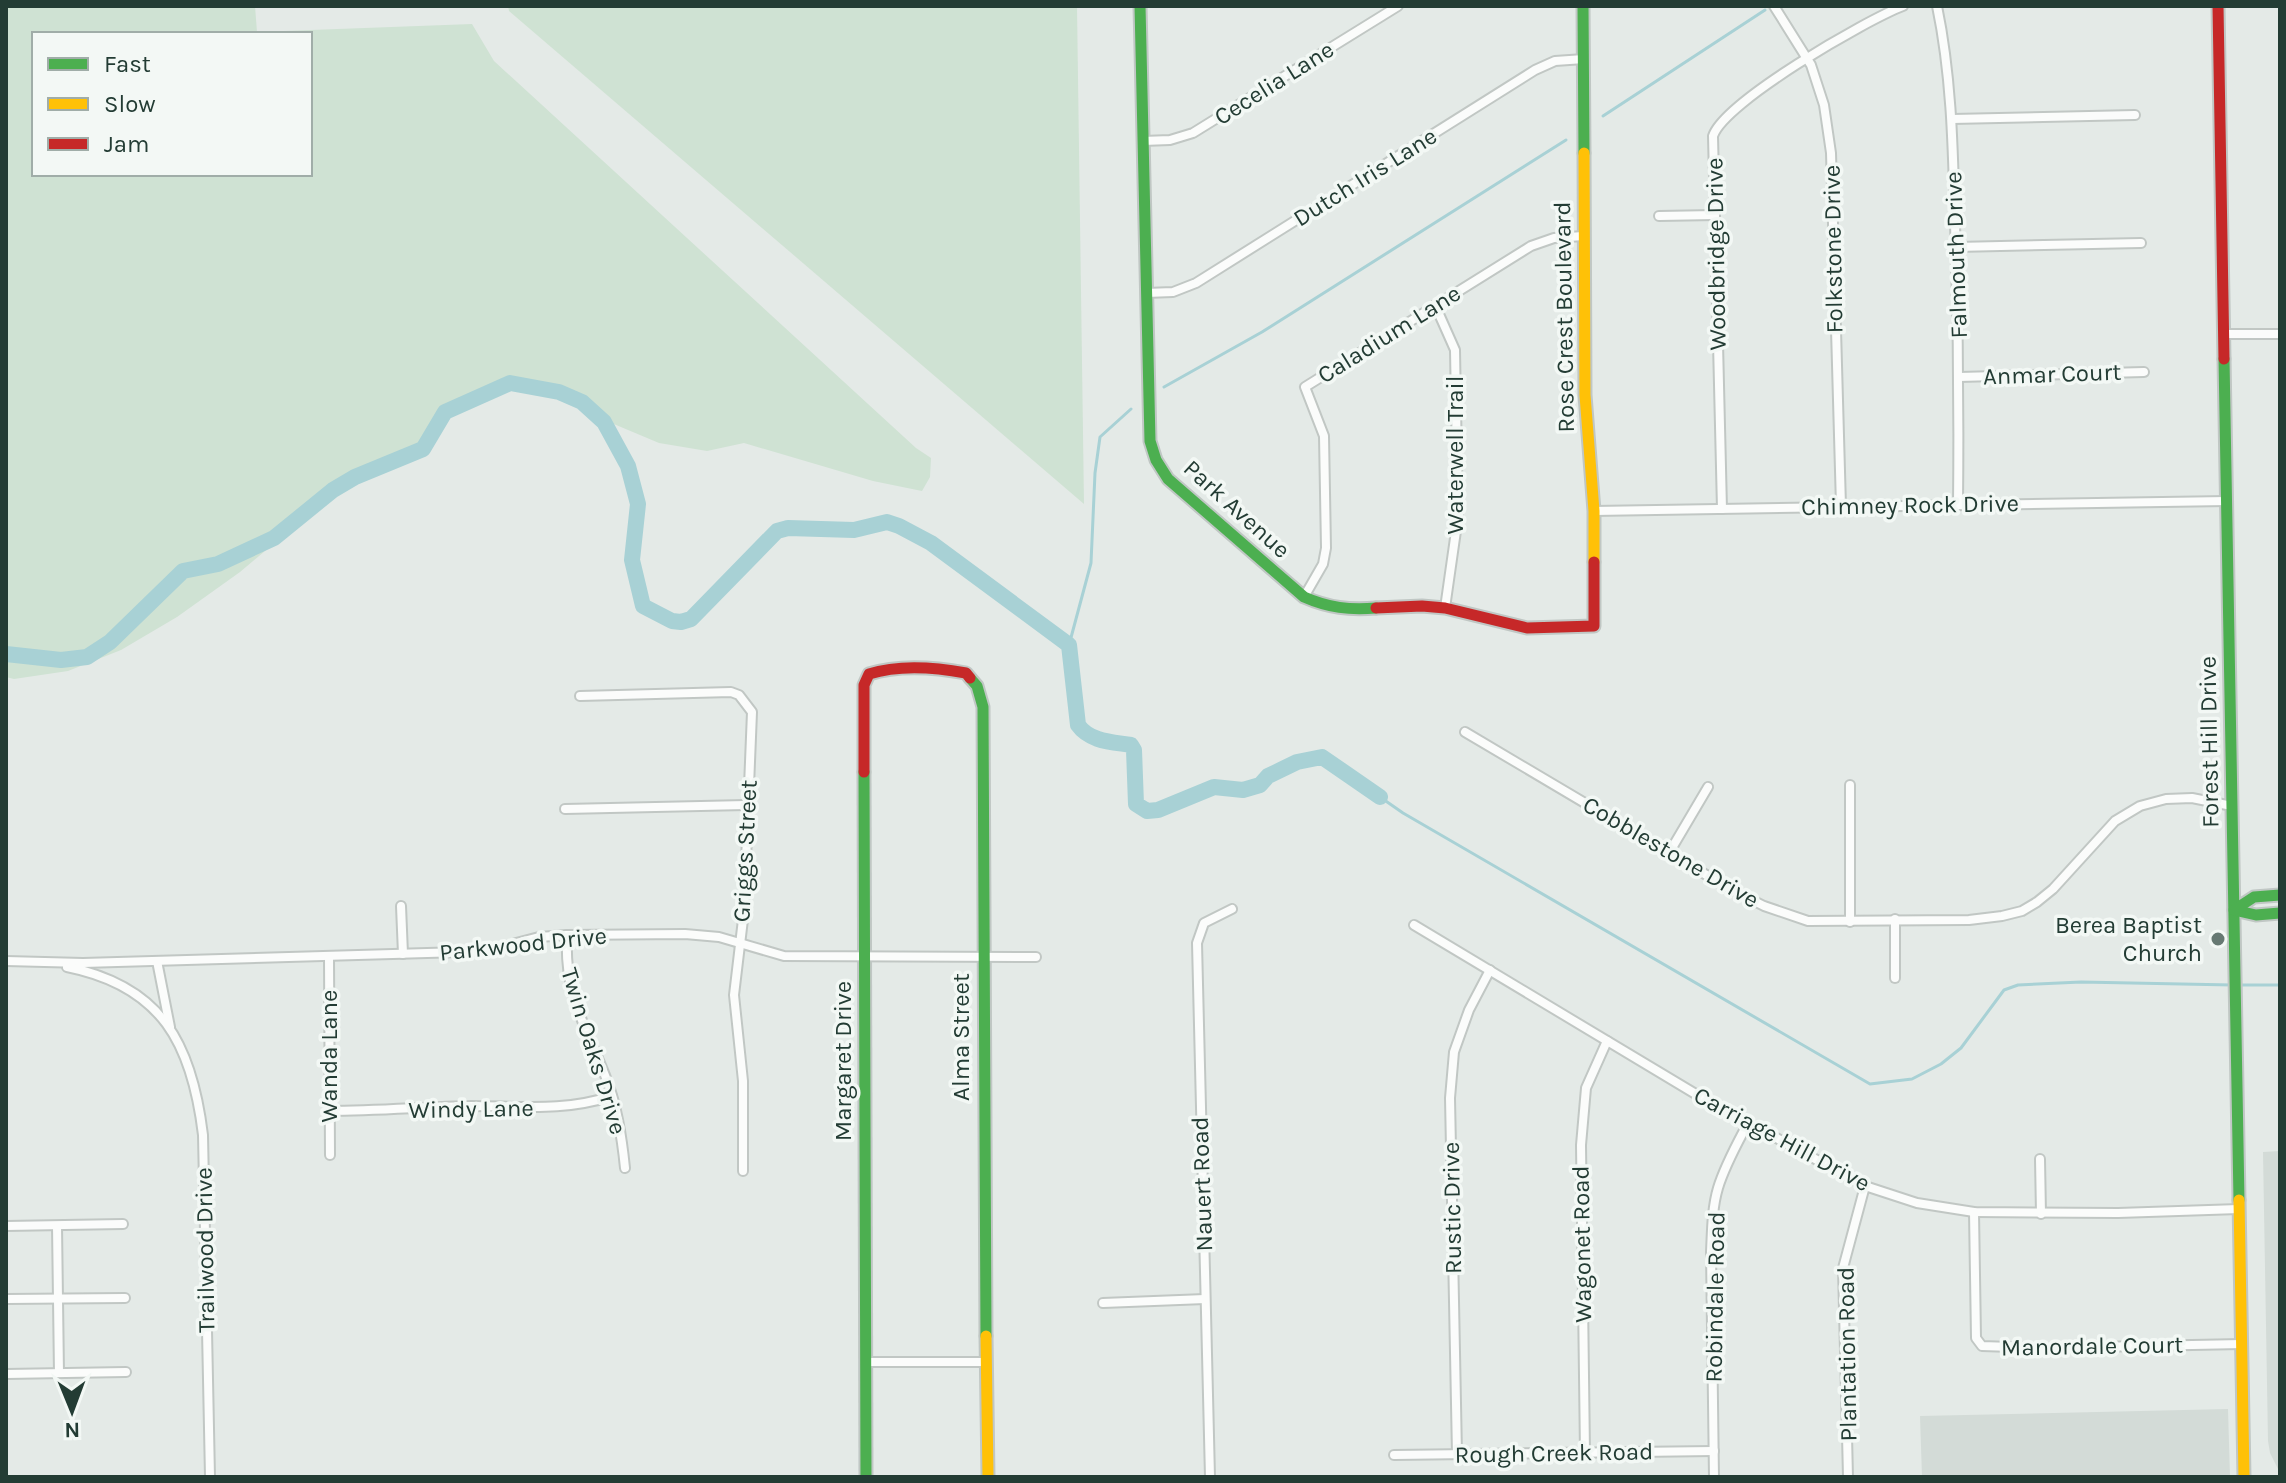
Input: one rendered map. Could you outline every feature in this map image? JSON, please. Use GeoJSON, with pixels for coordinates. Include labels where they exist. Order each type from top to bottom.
{"type":"FeatureCollection","features":[{"type":"Feature","properties":{"kind":"street","name":"Park Avenue"},"geometry":{"type":"LineString","coordinates":[[1140,6],[1150,441],[1156,460],[1168,479],[1304,597],[1327,607],[1345,610],[1422,606],[1445,608],[1527,628],[1594,626]]}},
{"type":"Feature","properties":{"kind":"street","name":"Cecelia Lane"},"geometry":{"type":"LineString","coordinates":[[1143,141],[1170,140],[1193,133],[1398,6]]}},
{"type":"Feature","properties":{"kind":"street","name":"Rose Crest Boulevard"},"geometry":{"type":"LineString","coordinates":[[1583,6],[1585,395],[1594,511],[1594,626]]}},
{"type":"Feature","properties":{"kind":"street","name":"Folkstone Drive"},"geometry":{"type":"LineString","coordinates":[[1774,6],[1809,59],[1824,105],[1831,153],[1841,506]]}},
{"type":"Feature","properties":{"kind":"street","name":"Woodbridge Drive"},"geometry":{"type":"LineString","coordinates":[[1722,509],[1715,128],[1748,97],[1852,31],[1903,6]]}},
{"type":"Feature","properties":{"kind":"street","name":"Falmouth Drive"},"geometry":{"type":"LineString","coordinates":[[1937,6],[1945,46],[1952,119],[1959,377],[1958,504]]}},
{"type":"Feature","properties":{"kind":"street","name":"Forest Hill Drive"},"geometry":{"type":"LineString","coordinates":[[2218,6],[2244,1477]]}},
{"type":"Feature","properties":{"kind":"street","name":"Dutch Iris Lane"},"geometry":{"type":"LineString","coordinates":[[1146,293],[1173,292],[1196,283],[1535,70],[1555,61],[1584,59]]}},
{"type":"Feature","properties":{"kind":"street"},"geometry":{"type":"LineString","coordinates":[[1952,119],[2135,115]]}},
{"type":"Feature","properties":{"kind":"street"},"geometry":{"type":"LineString","coordinates":[[1659,216],[1715,215]]}},
{"type":"Feature","properties":{"kind":"street","name":"Caladium Lane"},"geometry":{"type":"LineString","coordinates":[[1304,597],[1323,564],[1326,548],[1324,436],[1305,387],[1531,246],[1554,238],[1583,236]]}},
{"type":"Feature","properties":{"kind":"street"},"geometry":{"type":"LineString","coordinates":[[1956,247],[2141,243]]}},
{"type":"Feature","properties":{"kind":"street","name":"Waterwell Trail"},"geometry":{"type":"LineString","coordinates":[[1435,305],[1455,350],[1458,517],[1445,608]]}},
{"type":"Feature","properties":{"kind":"street"},"geometry":{"type":"LineString","coordinates":[[2224,334],[2280,334]]}},
{"type":"Feature","properties":{"kind":"street","name":"Anmar Court"},"geometry":{"type":"LineString","coordinates":[[1959,377],[2144,372]]}},
{"type":"Feature","properties":{"kind":"street","name":"Chimney Rock Drive"},"geometry":{"type":"LineString","coordinates":[[1594,511],[2227,501]]}},
{"type":"Feature","properties":{"kind":"street","name":"Alma Street"},"geometry":{"type":"LineString","coordinates":[[897,668],[971,675],[981,694],[983,707],[988,1477]]}},
{"type":"Feature","properties":{"kind":"street","name":"Margaret Drive"},"geometry":{"type":"LineString","coordinates":[[866,1477],[864,685],[869,674],[897,668]]}},
{"type":"Feature","properties":{"kind":"street","name":"Griggs Street"},"geometry":{"type":"LineString","coordinates":[[580,696],[731,692],[739,695],[752,712],[744,911],[734,995],[743,1081],[743,1171]]}},
{"type":"Feature","properties":{"kind":"street","name":"Cobblestone Drive"},"geometry":{"type":"LineString","coordinates":[[1465,732],[1730,889],[1808,921],[1969,920],[2022,911],[2053,889],[2115,821],[2140,806],[2166,799],[2192,798],[2232,806]]}},
{"type":"Feature","properties":{"kind":"street"},"geometry":{"type":"LineString","coordinates":[[1850,785],[1850,922]]}},
{"type":"Feature","properties":{"kind":"street"},"geometry":{"type":"LineString","coordinates":[[1669,853],[1708,787]]}},
{"type":"Feature","properties":{"kind":"street"},"geometry":{"type":"LineString","coordinates":[[565,809],[746,805]]}},
{"type":"Feature","properties":{"kind":"street"},"geometry":{"type":"LineString","coordinates":[[2234,910],[2254,897],[2280,895]]}},
{"type":"Feature","properties":{"kind":"street"},"geometry":{"type":"LineString","coordinates":[[401,906],[403,954]]}},
{"type":"Feature","properties":{"kind":"street","name":"Nauert Road"},"geometry":{"type":"LineString","coordinates":[[1210,1477],[1197,943],[1204,923],[1232,909]]}},
{"type":"Feature","properties":{"kind":"street"},"geometry":{"type":"LineString","coordinates":[[2234,910],[2256,915],[2280,913]]}},
{"type":"Feature","properties":{"kind":"street"},"geometry":{"type":"LineString","coordinates":[[1895,919],[1895,978]]}},
{"type":"Feature","properties":{"kind":"street","name":"Carriage Hill Drive"},"geometry":{"type":"LineString","coordinates":[[1414,925],[1748,1123],[1865,1186],[1917,1203],[1974,1212],[2041,1214],[2239,1209]]}},
{"type":"Feature","properties":{"kind":"street","name":"Parkwood Drive"},"geometry":{"type":"LineString","coordinates":[[6,961],[157,961],[462,952],[497,948],[539,937],[685,934],[740,942],[784,956],[1036,957]]}},
{"type":"Feature","properties":{"kind":"street","name":"Twin Oaks Drive"},"geometry":{"type":"LineString","coordinates":[[567,935],[569,985],[612,1096],[619,1121],[625,1168]]}},
{"type":"Feature","properties":{"kind":"street","name":"Wanda Lane"},"geometry":{"type":"LineString","coordinates":[[329,956],[330,1155]]}},
{"type":"Feature","properties":{"kind":"street","name":"Trailwood Drive"},"geometry":{"type":"LineString","coordinates":[[157,961],[171,1028]]}},
{"type":"Feature","properties":{"kind":"street","name":"Trailwood Drive"},"geometry":{"type":"LineString","coordinates":[[43,962],[96,973],[123,985],[156,1011],[171,1028],[188,1061],[200,1106],[203,1135],[210,1477]]}},
{"type":"Feature","properties":{"kind":"street","name":"Rustic Drive"},"geometry":{"type":"LineString","coordinates":[[1457,1454],[1450,1098],[1454,1052],[1469,1010],[1490,970]]}},
{"type":"Feature","properties":{"kind":"street","name":"Wagonet Road"},"geometry":{"type":"LineString","coordinates":[[1585,1453],[1581,1145],[1586,1088],[1607,1041]]}},
{"type":"Feature","properties":{"kind":"street","name":"Windy Lane"},"geometry":{"type":"LineString","coordinates":[[329,1111],[469,1106],[533,1109],[587,1104],[612,1096]]}},
{"type":"Feature","properties":{"kind":"street","name":"Robindale Road"},"geometry":{"type":"LineString","coordinates":[[1714,1477],[1713,1220],[1724,1172],[1748,1123]]}},
{"type":"Feature","properties":{"kind":"street"},"geometry":{"type":"LineString","coordinates":[[2040,1159],[2041,1214]]}},
{"type":"Feature","properties":{"kind":"street","name":"Plantation Road"},"geometry":{"type":"LineString","coordinates":[[1848,1477],[1843,1268],[1865,1186]]}},
{"type":"Feature","properties":{"kind":"street","name":"Manordale Court"},"geometry":{"type":"LineString","coordinates":[[1974,1212],[1976,1338],[1982,1346],[2043,1348],[2242,1344]]}},
{"type":"Feature","properties":{"kind":"street"},"geometry":{"type":"LineString","coordinates":[[6,1226],[123,1224]]}},
{"type":"Feature","properties":{"kind":"street"},"geometry":{"type":"LineString","coordinates":[[57,1226],[59,1373]]}},
{"type":"Feature","properties":{"kind":"street"},"geometry":{"type":"LineString","coordinates":[[6,1299],[125,1298]]}},
{"type":"Feature","properties":{"kind":"street"},"geometry":{"type":"LineString","coordinates":[[1103,1303],[1205,1299]]}},
{"type":"Feature","properties":{"kind":"street"},"geometry":{"type":"LineString","coordinates":[[865,1362],[985,1362]]}},
{"type":"Feature","properties":{"kind":"street"},"geometry":{"type":"LineString","coordinates":[[6,1374],[126,1372]]}},
{"type":"Feature","properties":{"kind":"street","name":"Rough Creek Road"},"geometry":{"type":"LineString","coordinates":[[1394,1455],[1714,1451]]}},
{"type":"Feature","properties":{"kind":"shaded area"},"geometry":{"type":"Polygon","coordinates":[[[2280,1151],[2280,1473],[2268,1441],[2263,1152],[2280,1151]]]}},
{"type":"Feature","properties":{"kind":"shaded area"},"geometry":{"type":"Polygon","coordinates":[[[2228,1409],[2230,1477],[1922,1477],[1920,1416],[2228,1409]]]}},
{"type":"Feature","properties":{"kind":"green space"},"geometry":{"type":"Polygon","coordinates":[[[6,6],[255,6],[257,32],[472,24],[494,61],[916,448],[931,458],[930,477],[922,491],[873,481],[744,443],[707,451],[659,443],[609,422],[580,397],[563,390],[535,386],[473,392],[453,403],[432,445],[355,475],[240,572],[177,617],[121,650],[68,671],[14,679],[6,677],[6,6]]]}},
{"type":"Feature","properties":{"kind":"green space"},"geometry":{"type":"Polygon","coordinates":[[[508,6],[1077,6],[1084,504],[509,11],[508,6]]]}},
{"type":"Feature","properties":{"kind":"waterway"},"geometry":{"type":"LineString","coordinates":[[1603,116],[1765,10]]}},
{"type":"Feature","properties":{"kind":"waterway"},"geometry":{"type":"LineString","coordinates":[[1164,387],[1262,332],[1566,140]]}},
{"type":"Feature","properties":{"kind":"waterway"},"geometry":{"type":"LineString","coordinates":[[6,654],[61,660],[87,657],[110,642],[183,571],[218,564],[274,538],[333,490],[355,477],[423,449],[445,412],[510,383],[559,392],[582,402],[604,422],[628,466],[638,504],[632,560],[643,606],[672,621],[691,619],[777,531],[788,528],[854,530],[887,522],[931,543],[1069,645],[1078,725],[1095,738],[1131,745],[1134,750],[1136,804],[1147,811],[1158,810],[1214,787],[1243,790],[1260,785],[1268,776],[1297,762],[1322,757],[1380,797]]}},
{"type":"Feature","properties":{"kind":"waterway"},"geometry":{"type":"LineString","coordinates":[[1069,645],[1091,563],[1095,473],[1100,437],[1131,409]]}},
{"type":"Feature","properties":{"kind":"waterway"},"geometry":{"type":"LineString","coordinates":[[1380,797],[1870,1084],[1912,1079],[1941,1064],[1961,1048],[2004,990],[2018,985],[2081,982],[2232,985]]}},
{"type":"Feature","properties":{"kind":"waterway"},"geometry":{"type":"LineString","coordinates":[[2240,985],[2280,985]]}},
{"type":"Feature","properties":{"kind":"traffic: fast"},"geometry":{"type":"LineString","coordinates":[[1140,6],[1150,441],[1156,460],[1168,479],[1304,597],[1339,607],[1376,608]]}},
{"type":"Feature","properties":{"kind":"traffic: fast"},"geometry":{"type":"LineString","coordinates":[[1583,6],[1584,153]]}},
{"type":"Feature","properties":{"kind":"traffic: fast"},"geometry":{"type":"LineString","coordinates":[[2224,359],[2239,1200]]}},
{"type":"Feature","properties":{"kind":"traffic: fast"},"geometry":{"type":"LineString","coordinates":[[970,678],[977,686],[983,707],[986,1336]]}},
{"type":"Feature","properties":{"kind":"traffic: fast"},"geometry":{"type":"LineString","coordinates":[[864,772],[866,1477]]}},
{"type":"Feature","properties":{"kind":"traffic: fast"},"geometry":{"type":"LineString","coordinates":[[2280,895],[2254,897],[2234,910],[2256,915],[2280,913]]}},
{"type":"Feature","properties":{"kind":"traffic: slow"},"geometry":{"type":"LineString","coordinates":[[1584,153],[1585,395],[1594,511],[1594,562]]}},
{"type":"Feature","properties":{"kind":"traffic: slow"},"geometry":{"type":"LineString","coordinates":[[2239,1200],[2244,1477]]}},
{"type":"Feature","properties":{"kind":"traffic: slow"},"geometry":{"type":"LineString","coordinates":[[986,1336],[988,1477]]}},
{"type":"Feature","properties":{"kind":"traffic: jam"},"geometry":{"type":"LineString","coordinates":[[2218,6],[2224,359]]}},
{"type":"Feature","properties":{"kind":"traffic: jam"},"geometry":{"type":"LineString","coordinates":[[1376,608],[1445,608],[1527,628],[1594,626],[1594,562]]}},
{"type":"Feature","properties":{"kind":"traffic: jam"},"geometry":{"type":"LineString","coordinates":[[864,772],[864,685],[869,674],[917,668],[966,673],[970,678]]}},
{"type":"Feature","properties":{"kind":"place","name":"Berea Baptist Church"},"geometry":{"type":"Point","coordinates":[2218,939]}}]}
